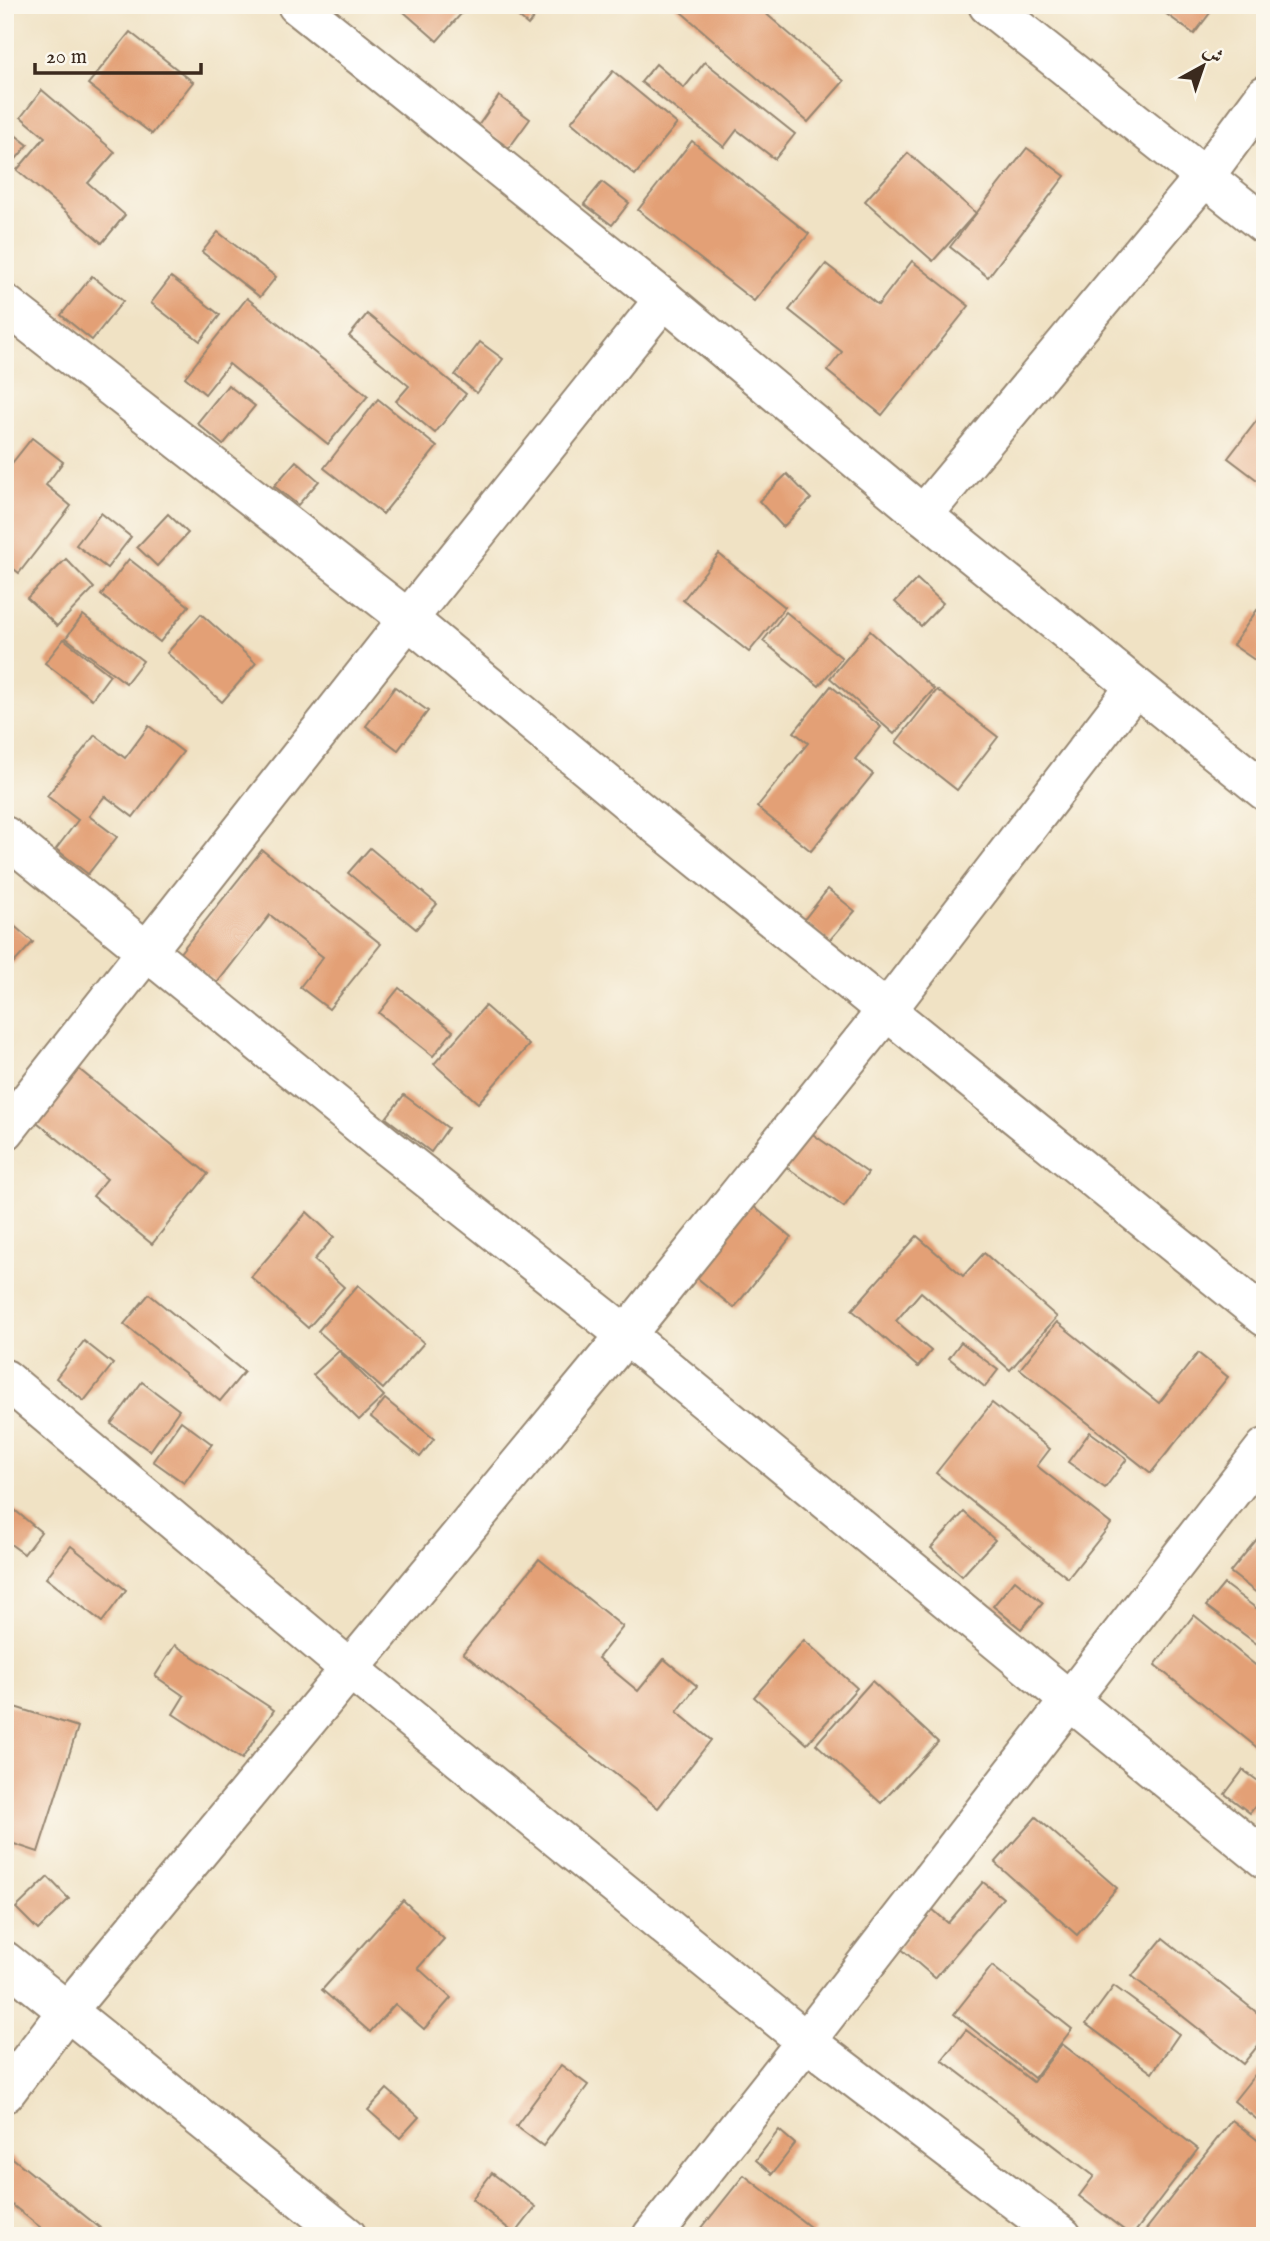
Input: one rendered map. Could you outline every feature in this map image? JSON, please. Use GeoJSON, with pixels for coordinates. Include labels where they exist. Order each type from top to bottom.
{"type":"FeatureCollection","features":[{"type":"Feature","properties":{"kind":"street"},"geometry":{"type":"LineString","coordinates":[[297,5],[664,299],[923,515],[1265,791]]}},
{"type":"Feature","properties":{"kind":"street"},"geometry":{"type":"LineString","coordinates":[[988,5],[1265,225]]}},
{"type":"Feature","properties":{"kind":"street"},"geometry":{"type":"LineString","coordinates":[[923,515],[1205,176],[1265,95]]}},
{"type":"Feature","properties":{"kind":"street"},"geometry":{"type":"LineString","coordinates":[[5,1131],[664,299]]}},
{"type":"Feature","properties":{"kind":"street"},"geometry":{"type":"LineString","coordinates":[[5,304],[408,619],[636,809],[1265,1317]]}},
{"type":"Feature","properties":{"kind":"street"},"geometry":{"type":"LineString","coordinates":[[5,2093],[67,2011],[626,1335],[887,1010],[1135,687]]}},
{"type":"Feature","properties":{"kind":"street"},"geometry":{"type":"LineString","coordinates":[[5,836],[146,952],[626,1335],[1265,1859]]}},
{"type":"Feature","properties":{"kind":"street"},"geometry":{"type":"LineString","coordinates":[[5,1379],[350,1669],[806,2040],[1062,2236]]}},
{"type":"Feature","properties":{"kind":"street"},"geometry":{"type":"LineString","coordinates":[[652,2236],[1265,1448]]}},
{"type":"Feature","properties":{"kind":"street"},"geometry":{"type":"LineString","coordinates":[[5,1961],[347,2236]]}},
{"type":"Feature","properties":{"kind":"building"},"geometry":{"type":"Polygon","coordinates":[[[396,5],[469,5],[437,41],[396,5]]]}},
{"type":"Feature","properties":{"kind":"building"},"geometry":{"type":"Polygon","coordinates":[[[505,5],[545,5],[528,25],[505,5]]]}},
{"type":"Feature","properties":{"kind":"building"},"geometry":{"type":"Polygon","coordinates":[[[673,5],[756,5],[844,81],[808,122],[673,5]]]}},
{"type":"Feature","properties":{"kind":"building"},"geometry":{"type":"Polygon","coordinates":[[[1154,5],[1216,5],[1194,34],[1154,5]]]}},
{"type":"Feature","properties":{"kind":"building"},"geometry":{"type":"Polygon","coordinates":[[[130,32],[193,82],[152,134],[88,84],[130,32]]]}},
{"type":"Feature","properties":{"kind":"building"},"geometry":{"type":"Polygon","coordinates":[[[705,62],[795,134],[775,159],[737,130],[724,147],[641,82],[656,64],[684,88],[705,62]]]}},
{"type":"Feature","properties":{"kind":"building"},"geometry":{"type":"Polygon","coordinates":[[[613,71],[677,124],[635,175],[571,122],[613,71]]]}},
{"type":"Feature","properties":{"kind":"building"},"geometry":{"type":"Polygon","coordinates":[[[42,90],[115,152],[88,183],[125,215],[102,243],[17,170],[45,137],[21,117],[42,90]]]}},
{"type":"Feature","properties":{"kind":"building"},"geometry":{"type":"Polygon","coordinates":[[[499,96],[530,119],[509,148],[478,126],[499,96]]]}},
{"type":"Feature","properties":{"kind":"building"},"geometry":{"type":"Polygon","coordinates":[[[5,127],[28,145],[5,172],[5,127]]]}},
{"type":"Feature","properties":{"kind":"building"},"geometry":{"type":"Polygon","coordinates":[[[692,141],[809,234],[754,301],[638,210],[692,141]]]}},
{"type":"Feature","properties":{"kind":"building"},"geometry":{"type":"Polygon","coordinates":[[[1027,148],[1065,176],[988,277],[950,247],[1027,148]]]}},
{"type":"Feature","properties":{"kind":"building"},"geometry":{"type":"Polygon","coordinates":[[[908,153],[976,213],[933,261],[865,201],[908,153]]]}},
{"type":"Feature","properties":{"kind":"building"},"geometry":{"type":"Polygon","coordinates":[[[602,182],[629,203],[612,225],[584,204],[602,182]]]}},
{"type":"Feature","properties":{"kind":"building"},"geometry":{"type":"Polygon","coordinates":[[[218,232],[276,277],[260,297],[202,252],[218,232]]]}},
{"type":"Feature","properties":{"kind":"building"},"geometry":{"type":"Polygon","coordinates":[[[912,261],[969,306],[882,415],[827,371],[842,352],[789,310],[826,264],[878,305],[912,261]]]}},
{"type":"Feature","properties":{"kind":"building"},"geometry":{"type":"Polygon","coordinates":[[[92,276],[123,301],[92,340],[61,315],[92,276]]]}},
{"type":"Feature","properties":{"kind":"building"},"geometry":{"type":"Polygon","coordinates":[[[171,277],[220,315],[200,341],[151,303],[171,277]]]}},
{"type":"Feature","properties":{"kind":"building"},"geometry":{"type":"Polygon","coordinates":[[[247,298],[368,396],[328,444],[229,364],[205,394],[185,377],[247,298]]]}},
{"type":"Feature","properties":{"kind":"building"},"geometry":{"type":"Polygon","coordinates":[[[367,314],[466,394],[435,433],[396,401],[409,386],[349,336],[367,314]]]}},
{"type":"Feature","properties":{"kind":"building"},"geometry":{"type":"Polygon","coordinates":[[[480,342],[503,359],[477,393],[455,375],[480,342]]]}},
{"type":"Feature","properties":{"kind":"building"},"geometry":{"type":"Polygon","coordinates":[[[228,385],[255,406],[223,445],[197,423],[228,385]]]}},
{"type":"Feature","properties":{"kind":"building"},"geometry":{"type":"Polygon","coordinates":[[[378,399],[437,447],[383,514],[324,468],[378,399]]]}},
{"type":"Feature","properties":{"kind":"building"},"geometry":{"type":"Polygon","coordinates":[[[1265,410],[1265,486],[1228,458],[1265,410]]]}},
{"type":"Feature","properties":{"kind":"building"},"geometry":{"type":"Polygon","coordinates":[[[32,438],[63,462],[46,485],[71,506],[19,573],[5,562],[5,472],[32,438]]]}},
{"type":"Feature","properties":{"kind":"building"},"geometry":{"type":"Polygon","coordinates":[[[296,461],[319,481],[298,505],[274,486],[296,461]]]}},
{"type":"Feature","properties":{"kind":"building"},"geometry":{"type":"Polygon","coordinates":[[[787,474],[811,499],[783,527],[759,501],[787,474]]]}},
{"type":"Feature","properties":{"kind":"building"},"geometry":{"type":"Polygon","coordinates":[[[101,513],[131,537],[107,568],[76,545],[101,513]]]}},
{"type":"Feature","properties":{"kind":"building"},"geometry":{"type":"Polygon","coordinates":[[[168,514],[188,533],[157,566],[137,547],[168,514]]]}},
{"type":"Feature","properties":{"kind":"building"},"geometry":{"type":"Polygon","coordinates":[[[719,554],[785,607],[749,652],[683,600],[719,554]]]}},
{"type":"Feature","properties":{"kind":"building"},"geometry":{"type":"Polygon","coordinates":[[[66,559],[94,588],[57,626],[27,598],[66,559]]]}},
{"type":"Feature","properties":{"kind":"building"},"geometry":{"type":"Polygon","coordinates":[[[129,559],[189,606],[160,642],[101,595],[129,559]]]}},
{"type":"Feature","properties":{"kind":"building"},"geometry":{"type":"Polygon","coordinates":[[[917,579],[943,603],[921,626],[895,602],[917,579]]]}},
{"type":"Feature","properties":{"kind":"building"},"geometry":{"type":"Polygon","coordinates":[[[1257,610],[1265,616],[1265,661],[1262,665],[1233,645],[1257,610]]]}},
{"type":"Feature","properties":{"kind":"building"},"geometry":{"type":"Polygon","coordinates":[[[786,612],[842,658],[819,686],[763,641],[786,612]]]}},
{"type":"Feature","properties":{"kind":"building"},"geometry":{"type":"Polygon","coordinates":[[[201,614],[256,663],[222,702],[167,653],[201,614]]]}},
{"type":"Feature","properties":{"kind":"building"},"geometry":{"type":"Polygon","coordinates":[[[83,615],[143,661],[126,683],[66,638],[83,615]]]}},
{"type":"Feature","properties":{"kind":"building"},"geometry":{"type":"Polygon","coordinates":[[[870,631],[934,689],[894,734],[830,678],[870,631]]]}},
{"type":"Feature","properties":{"kind":"building"},"geometry":{"type":"Polygon","coordinates":[[[64,639],[110,675],[92,699],[45,663],[64,639]]]}},
{"type":"Feature","properties":{"kind":"building"},"geometry":{"type":"Polygon","coordinates":[[[831,686],[881,727],[855,759],[873,774],[811,851],[757,807],[808,743],[794,732],[831,686]]]}},
{"type":"Feature","properties":{"kind":"building"},"geometry":{"type":"Polygon","coordinates":[[[395,687],[428,711],[398,750],[366,726],[395,687]]]}},
{"type":"Feature","properties":{"kind":"building"},"geometry":{"type":"Polygon","coordinates":[[[937,690],[998,737],[957,790],[896,742],[937,690]]]}},
{"type":"Feature","properties":{"kind":"building"},"geometry":{"type":"Polygon","coordinates":[[[149,726],[183,752],[133,817],[105,796],[89,816],[117,837],[88,874],[56,849],[78,820],[47,796],[95,735],[125,758],[149,726]]]}},
{"type":"Feature","properties":{"kind":"building"},"geometry":{"type":"Polygon","coordinates":[[[370,848],[437,904],[416,929],[348,873],[370,848]]]}},
{"type":"Feature","properties":{"kind":"building"},"geometry":{"type":"Polygon","coordinates":[[[262,850],[381,944],[329,1009],[300,987],[323,957],[270,915],[217,983],[179,954],[262,850]]]}},
{"type":"Feature","properties":{"kind":"building"},"geometry":{"type":"Polygon","coordinates":[[[828,889],[855,911],[829,941],[803,921],[828,889]]]}},
{"type":"Feature","properties":{"kind":"building"},"geometry":{"type":"Polygon","coordinates":[[[5,918],[33,942],[13,964],[5,958],[5,918]]]}},
{"type":"Feature","properties":{"kind":"building"},"geometry":{"type":"Polygon","coordinates":[[[399,988],[453,1031],[433,1056],[379,1013],[399,988]]]}},
{"type":"Feature","properties":{"kind":"building"},"geometry":{"type":"Polygon","coordinates":[[[485,1006],[529,1045],[478,1103],[434,1064],[485,1006]]]}},
{"type":"Feature","properties":{"kind":"building"},"geometry":{"type":"Polygon","coordinates":[[[59,1053],[208,1174],[152,1244],[93,1196],[107,1179],[16,1105],[59,1053]]]}},
{"type":"Feature","properties":{"kind":"building"},"geometry":{"type":"Polygon","coordinates":[[[404,1095],[448,1128],[431,1152],[386,1118],[404,1095]]]}},
{"type":"Feature","properties":{"kind":"building"},"geometry":{"type":"Polygon","coordinates":[[[794,1121],[868,1173],[844,1207],[769,1155],[794,1121]]]}},
{"type":"Feature","properties":{"kind":"building"},"geometry":{"type":"Polygon","coordinates":[[[736,1192],[791,1237],[734,1308],[679,1263],[736,1192]]]}},
{"type":"Feature","properties":{"kind":"building"},"geometry":{"type":"Polygon","coordinates":[[[307,1212],[334,1237],[314,1260],[344,1287],[308,1328],[251,1277],[307,1212]]]}},
{"type":"Feature","properties":{"kind":"building"},"geometry":{"type":"Polygon","coordinates":[[[917,1236],[963,1276],[984,1253],[1057,1317],[1010,1370],[921,1292],[896,1321],[931,1351],[918,1367],[852,1310],[917,1236]]]}},
{"type":"Feature","properties":{"kind":"building"},"geometry":{"type":"Polygon","coordinates":[[[358,1285],[424,1343],[383,1389],[318,1331],[358,1285]]]}},
{"type":"Feature","properties":{"kind":"building"},"geometry":{"type":"Polygon","coordinates":[[[149,1294],[244,1372],[220,1401],[124,1324],[149,1294]]]}},
{"type":"Feature","properties":{"kind":"building"},"geometry":{"type":"Polygon","coordinates":[[[1057,1322],[1159,1403],[1198,1353],[1228,1377],[1151,1473],[1020,1369],[1057,1322]]]}},
{"type":"Feature","properties":{"kind":"building"},"geometry":{"type":"Polygon","coordinates":[[[84,1341],[113,1364],[84,1401],[56,1378],[84,1341]]]}},
{"type":"Feature","properties":{"kind":"building"},"geometry":{"type":"Polygon","coordinates":[[[961,1342],[998,1370],[985,1387],[949,1358],[961,1342]]]}},
{"type":"Feature","properties":{"kind":"building"},"geometry":{"type":"Polygon","coordinates":[[[339,1351],[384,1396],[359,1420],[313,1375],[339,1351]]]}},
{"type":"Feature","properties":{"kind":"building"},"geometry":{"type":"Polygon","coordinates":[[[142,1382],[179,1410],[150,1451],[111,1424],[142,1382]]]}},
{"type":"Feature","properties":{"kind":"building"},"geometry":{"type":"Polygon","coordinates":[[[385,1399],[434,1439],[420,1457],[371,1417],[385,1399]]]}},
{"type":"Feature","properties":{"kind":"building"},"geometry":{"type":"Polygon","coordinates":[[[992,1403],[1050,1449],[1037,1466],[1111,1524],[1068,1578],[936,1473],[992,1403]]]}},
{"type":"Feature","properties":{"kind":"building"},"geometry":{"type":"Polygon","coordinates":[[[181,1421],[212,1444],[184,1483],[153,1461],[181,1421]]]}},
{"type":"Feature","properties":{"kind":"building"},"geometry":{"type":"Polygon","coordinates":[[[1090,1432],[1127,1459],[1105,1488],[1068,1462],[1090,1432]]]}},
{"type":"Feature","properties":{"kind":"building"},"geometry":{"type":"Polygon","coordinates":[[[11,1507],[41,1532],[24,1554],[5,1540],[5,1514],[11,1507]]]}},
{"type":"Feature","properties":{"kind":"building"},"geometry":{"type":"Polygon","coordinates":[[[964,1512],[995,1540],[962,1576],[931,1548],[964,1512]]]}},
{"type":"Feature","properties":{"kind":"building"},"geometry":{"type":"Polygon","coordinates":[[[1257,1539],[1265,1545],[1265,1586],[1258,1594],[1230,1572],[1257,1539]]]}},
{"type":"Feature","properties":{"kind":"building"},"geometry":{"type":"Polygon","coordinates":[[[71,1546],[126,1590],[102,1622],[46,1578],[71,1546]]]}},
{"type":"Feature","properties":{"kind":"building"},"geometry":{"type":"Polygon","coordinates":[[[539,1559],[623,1627],[598,1658],[638,1691],[664,1659],[697,1686],[677,1712],[711,1740],[658,1808],[463,1653],[539,1559]]]}},
{"type":"Feature","properties":{"kind":"building"},"geometry":{"type":"Polygon","coordinates":[[[1015,1580],[1043,1603],[1021,1629],[993,1606],[1015,1580]]]}},
{"type":"Feature","properties":{"kind":"building"},"geometry":{"type":"Polygon","coordinates":[[[1224,1584],[1265,1615],[1265,1650],[1206,1606],[1224,1584]]]}},
{"type":"Feature","properties":{"kind":"building"},"geometry":{"type":"Polygon","coordinates":[[[1194,1615],[1265,1673],[1265,1754],[1155,1665],[1194,1615]]]}},
{"type":"Feature","properties":{"kind":"building"},"geometry":{"type":"Polygon","coordinates":[[[804,1640],[857,1688],[807,1744],[754,1697],[804,1640]]]}},
{"type":"Feature","properties":{"kind":"building"},"geometry":{"type":"Polygon","coordinates":[[[175,1645],[274,1710],[242,1759],[173,1714],[184,1696],[155,1676],[175,1645]]]}},
{"type":"Feature","properties":{"kind":"building"},"geometry":{"type":"Polygon","coordinates":[[[872,1681],[938,1742],[881,1803],[816,1744],[872,1681]]]}},
{"type":"Feature","properties":{"kind":"building"},"geometry":{"type":"Polygon","coordinates":[[[5,1704],[78,1727],[38,1852],[5,1841],[5,1704]]]}},
{"type":"Feature","properties":{"kind":"building"},"geometry":{"type":"Polygon","coordinates":[[[1243,1770],[1265,1786],[1265,1793],[1250,1813],[1225,1794],[1243,1770]]]}},
{"type":"Feature","properties":{"kind":"building"},"geometry":{"type":"Polygon","coordinates":[[[1036,1817],[1117,1888],[1077,1935],[995,1863],[1036,1817]]]}},
{"type":"Feature","properties":{"kind":"building"},"geometry":{"type":"Polygon","coordinates":[[[48,1877],[69,1899],[38,1930],[16,1908],[48,1877]]]}},
{"type":"Feature","properties":{"kind":"building"},"geometry":{"type":"Polygon","coordinates":[[[983,1882],[1003,1898],[935,1978],[899,1947],[931,1908],[948,1923],[983,1882]]]}},
{"type":"Feature","properties":{"kind":"building"},"geometry":{"type":"Polygon","coordinates":[[[403,1900],[444,1939],[418,1968],[451,1998],[424,2029],[395,2004],[370,2032],[322,1990],[403,1900]]]}},
{"type":"Feature","properties":{"kind":"building"},"geometry":{"type":"Polygon","coordinates":[[[1163,1938],[1265,2019],[1265,2037],[1243,2064],[1132,1976],[1163,1938]]]}},
{"type":"Feature","properties":{"kind":"building"},"geometry":{"type":"Polygon","coordinates":[[[992,1966],[1072,2029],[1034,2078],[954,2014],[992,1966]]]}},
{"type":"Feature","properties":{"kind":"building"},"geometry":{"type":"Polygon","coordinates":[[[1114,1986],[1179,2034],[1152,2073],[1086,2024],[1114,1986]]]}},
{"type":"Feature","properties":{"kind":"building"},"geometry":{"type":"Polygon","coordinates":[[[966,2030],[1033,2082],[1062,2044],[1198,2149],[1132,2236],[1079,2196],[1094,2176],[942,2060],[966,2030]]]}},
{"type":"Feature","properties":{"kind":"building"},"geometry":{"type":"Polygon","coordinates":[[[1265,2062],[1265,2126],[1234,2101],[1265,2062]]]}},
{"type":"Feature","properties":{"kind":"building"},"geometry":{"type":"Polygon","coordinates":[[[561,2065],[588,2085],[543,2146],[516,2126],[561,2065]]]}},
{"type":"Feature","properties":{"kind":"building"},"geometry":{"type":"Polygon","coordinates":[[[387,2089],[419,2117],[400,2138],[368,2110],[387,2089]]]}},
{"type":"Feature","properties":{"kind":"building"},"geometry":{"type":"Polygon","coordinates":[[[1232,2120],[1265,2146],[1265,2236],[1141,2236],[1232,2120]]]}},
{"type":"Feature","properties":{"kind":"building"},"geometry":{"type":"Polygon","coordinates":[[[779,2130],[795,2144],[772,2174],[756,2160],[779,2130]]]}},
{"type":"Feature","properties":{"kind":"building"},"geometry":{"type":"Polygon","coordinates":[[[5,2152],[100,2228],[93,2236],[51,2236],[5,2199],[5,2152]]]}},
{"type":"Feature","properties":{"kind":"building"},"geometry":{"type":"Polygon","coordinates":[[[492,2173],[536,2207],[515,2234],[472,2199],[492,2173]]]}},
{"type":"Feature","properties":{"kind":"building"},"geometry":{"type":"Polygon","coordinates":[[[744,2175],[815,2231],[812,2236],[711,2236],[701,2229],[744,2175]]]}}]}
